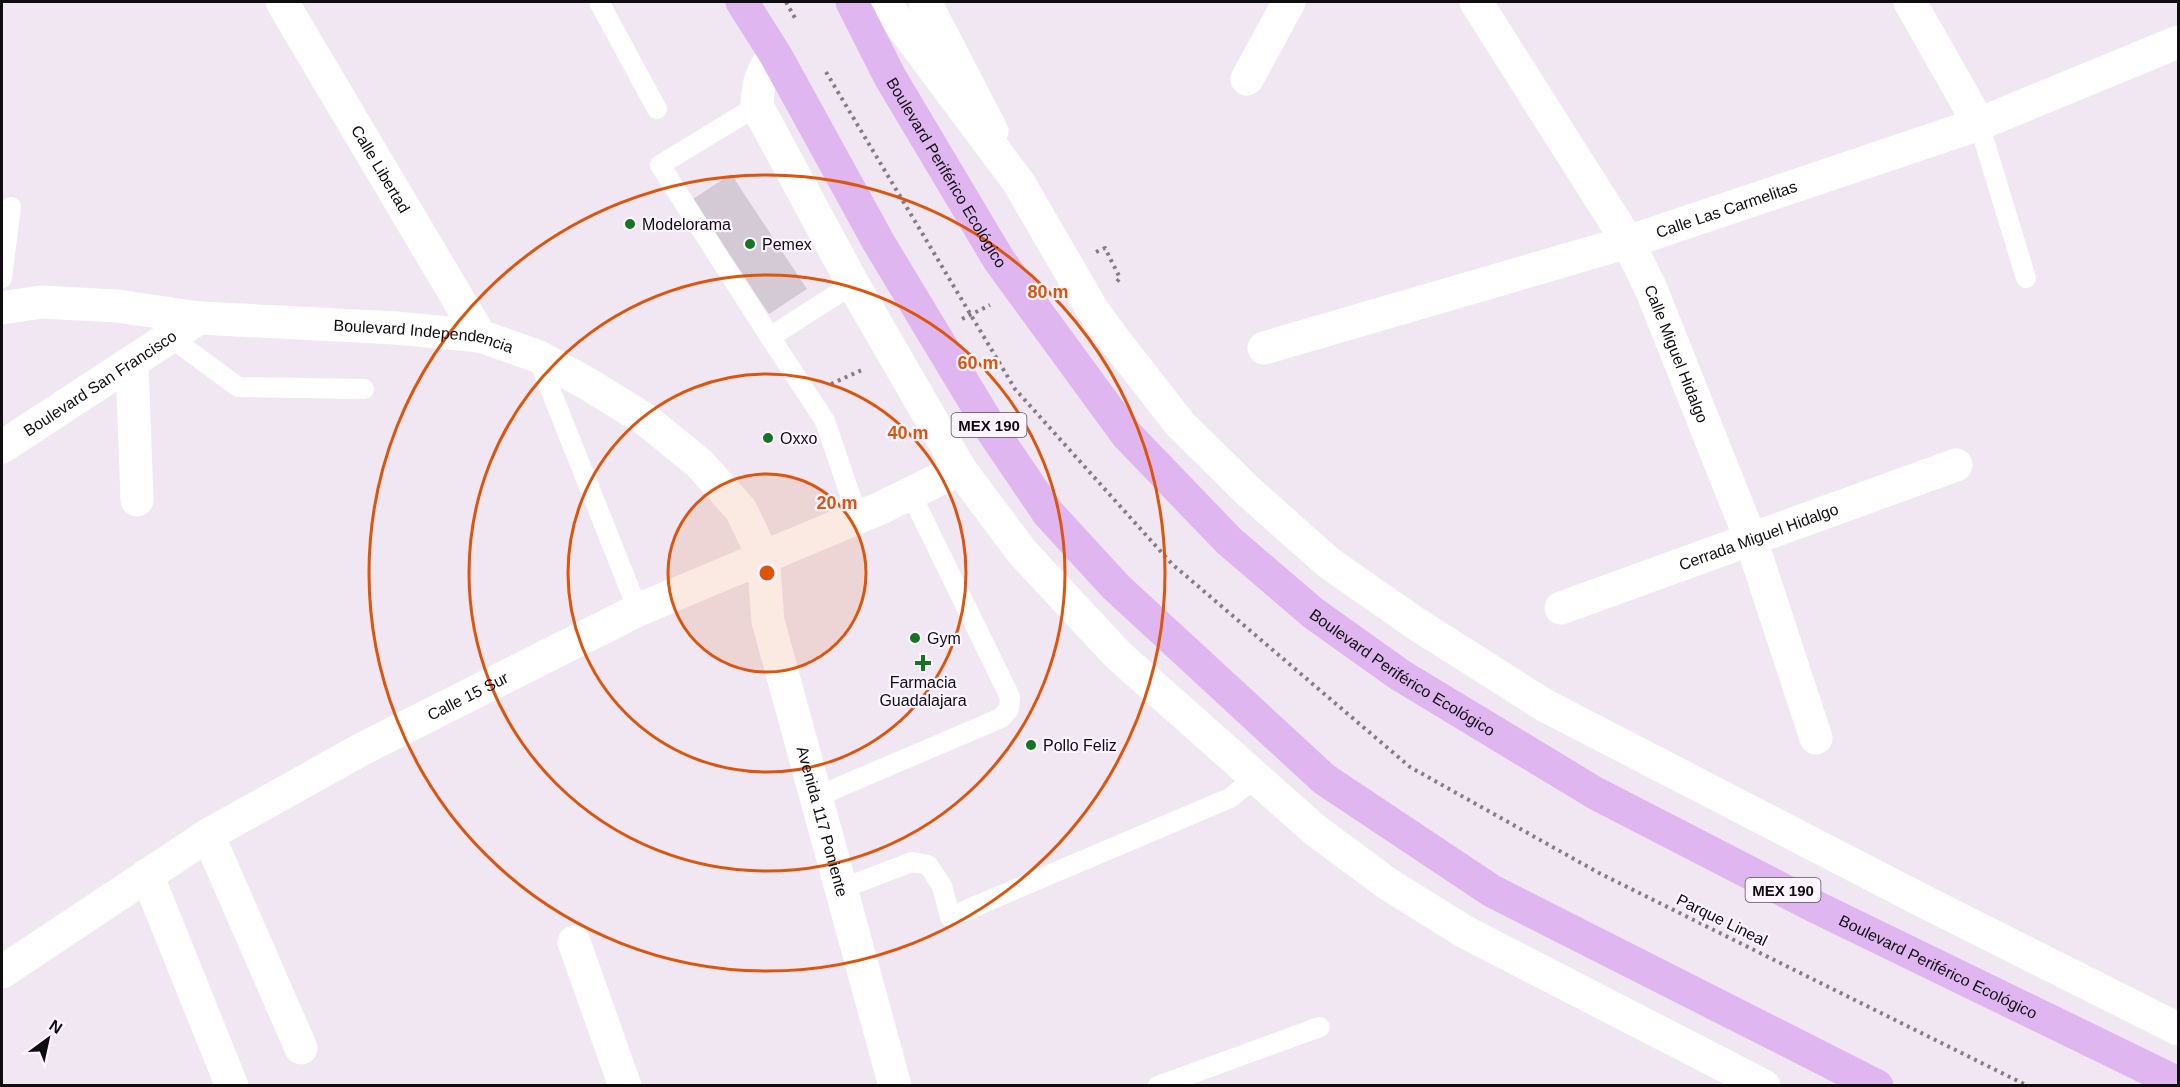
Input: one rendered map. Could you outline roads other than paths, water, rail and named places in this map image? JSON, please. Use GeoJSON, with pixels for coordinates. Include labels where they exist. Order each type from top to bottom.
{"type":"FeatureCollection","features":[{"type":"Feature","properties":{"kind":"highway","name":"MEX 190"},"geometry":{"type":"LineString","coordinates":[[742,2],[775,54],[879,243],[993,432],[1048,513],[1116,587],[1324,779],[1492,891],[1877,1086]]}},
{"type":"Feature","properties":{"kind":"highway","name":"Boulevard Periférico Ecológico"},"geometry":{"type":"LineString","coordinates":[[852,2],[890,77],[999,260],[1127,435],[1229,541],[1313,613],[1400,675],[1595,793],[1818,908],[2178,1083]]}},
{"type":"Feature","properties":{"kind":"street","name":"Calle Libertad"},"geometry":{"type":"LineString","coordinates":[[282,2],[480,336]]}},
{"type":"Feature","properties":{"kind":"street"},"geometry":{"type":"LineString","coordinates":[[884,2],[1019,183]]}},
{"type":"Feature","properties":{"kind":"street"},"geometry":{"type":"LineString","coordinates":[[925,2],[1019,183],[1092,309],[1180,424],[1249,492],[1329,563],[1415,623],[1544,705],[1916,898],[2178,1029]]}},
{"type":"Feature","properties":{"kind":"street"},"geometry":{"type":"LineString","coordinates":[[1247,79],[1289,2]]}},
{"type":"Feature","properties":{"kind":"street","name":"Calle Miguel Hidalgo"},"geometry":{"type":"LineString","coordinates":[[1476,2],[1629,242],[1652,289],[1751,540],[1816,738]]}},
{"type":"Feature","properties":{"kind":"street"},"geometry":{"type":"LineString","coordinates":[[1910,2],[1979,124]]}},
{"type":"Feature","properties":{"kind":"street","name":"Calle Las Carmelitas"},"geometry":{"type":"LineString","coordinates":[[1264,348],[1629,242],[1979,124],[2178,42]]}},
{"type":"Feature","properties":{"kind":"street"},"geometry":{"type":"LineString","coordinates":[[775,54],[764,68],[758,85],[757,106],[853,284],[960,469],[1022,552],[1118,655],[1324,837],[1388,884],[1465,932],[1764,1086]]}},
{"type":"Feature","properties":{"kind":"street","name":"Boulevard Independencia"},"geometry":{"type":"LineString","coordinates":[[2,308],[41,302],[117,306],[199,318],[396,328],[480,336],[537,356],[646,420],[699,463],[741,510],[763,556]]}},
{"type":"Feature","properties":{"kind":"street","name":"Boulevard San Francisco"},"geometry":{"type":"LineString","coordinates":[[2,447],[199,318]]}},
{"type":"Feature","properties":{"kind":"street"},"geometry":{"type":"LineString","coordinates":[[132,363],[137,500]]}},
{"type":"Feature","properties":{"kind":"street","name":"Cerrada Miguel Hidalgo"},"geometry":{"type":"LineString","coordinates":[[1561,608],[1956,465]]}},
{"type":"Feature","properties":{"kind":"street","name":"Calle 15 Sur"},"geometry":{"type":"LineString","coordinates":[[2,972],[208,834],[362,749],[638,610],[858,518],[960,469]]}},
{"type":"Feature","properties":{"kind":"street","name":"Avenida 117 Poniente"},"geometry":{"type":"LineString","coordinates":[[763,556],[768,621],[895,1086]]}},
{"type":"Feature","properties":{"kind":"street"},"geometry":{"type":"LineString","coordinates":[[208,834],[301,1047]]}},
{"type":"Feature","properties":{"kind":"street"},"geometry":{"type":"LineString","coordinates":[[147,875],[232,1086]]}},
{"type":"Feature","properties":{"kind":"street"},"geometry":{"type":"LineString","coordinates":[[574,942],[625,1086]]}},
{"type":"Feature","properties":{"kind":"lane"},"geometry":{"type":"LineString","coordinates":[[599,2],[657,109]]}},
{"type":"Feature","properties":{"kind":"lane"},"geometry":{"type":"LineString","coordinates":[[757,106],[660,165],[825,421],[858,518]]}},
{"type":"Feature","properties":{"kind":"lane"},"geometry":{"type":"LineString","coordinates":[[1979,124],[2026,278]]}},
{"type":"Feature","properties":{"kind":"lane"},"geometry":{"type":"LineString","coordinates":[[2,278],[11,207]]}},
{"type":"Feature","properties":{"kind":"lane"},"geometry":{"type":"LineString","coordinates":[[770,338],[853,284]]}},
{"type":"Feature","properties":{"kind":"lane"},"geometry":{"type":"LineString","coordinates":[[170,338],[238,387],[364,389]]}},
{"type":"Feature","properties":{"kind":"lane"},"geometry":{"type":"LineString","coordinates":[[537,356],[638,610]]}},
{"type":"Feature","properties":{"kind":"lane"},"geometry":{"type":"LineString","coordinates":[[816,797],[1001,718],[1009,709],[1010,697],[911,494]]}},
{"type":"Feature","properties":{"kind":"lane"},"geometry":{"type":"LineString","coordinates":[[841,888],[912,862],[928,865],[942,886],[950,917],[1230,798],[1255,778]]}},
{"type":"Feature","properties":{"kind":"lane"},"geometry":{"type":"LineString","coordinates":[[1158,1086],[1320,1027]]}},
{"type":"Feature","properties":{"kind":"place","name":"Modelorama"},"geometry":{"type":"Point","coordinates":[630,224]}},
{"type":"Feature","properties":{"kind":"place","name":"Pemex"},"geometry":{"type":"Point","coordinates":[750,244]}},
{"type":"Feature","properties":{"kind":"place","name":"Oxxo"},"geometry":{"type":"Point","coordinates":[768,438]}},
{"type":"Feature","properties":{"kind":"place","name":"Gym"},"geometry":{"type":"Point","coordinates":[915,638]}},
{"type":"Feature","properties":{"kind":"place","name":"Farmacia Guadalajara"},"geometry":{"type":"Point","coordinates":[923,663]}},
{"type":"Feature","properties":{"kind":"place","name":"Pollo Feliz"},"geometry":{"type":"Point","coordinates":[1031,745]}}]}
